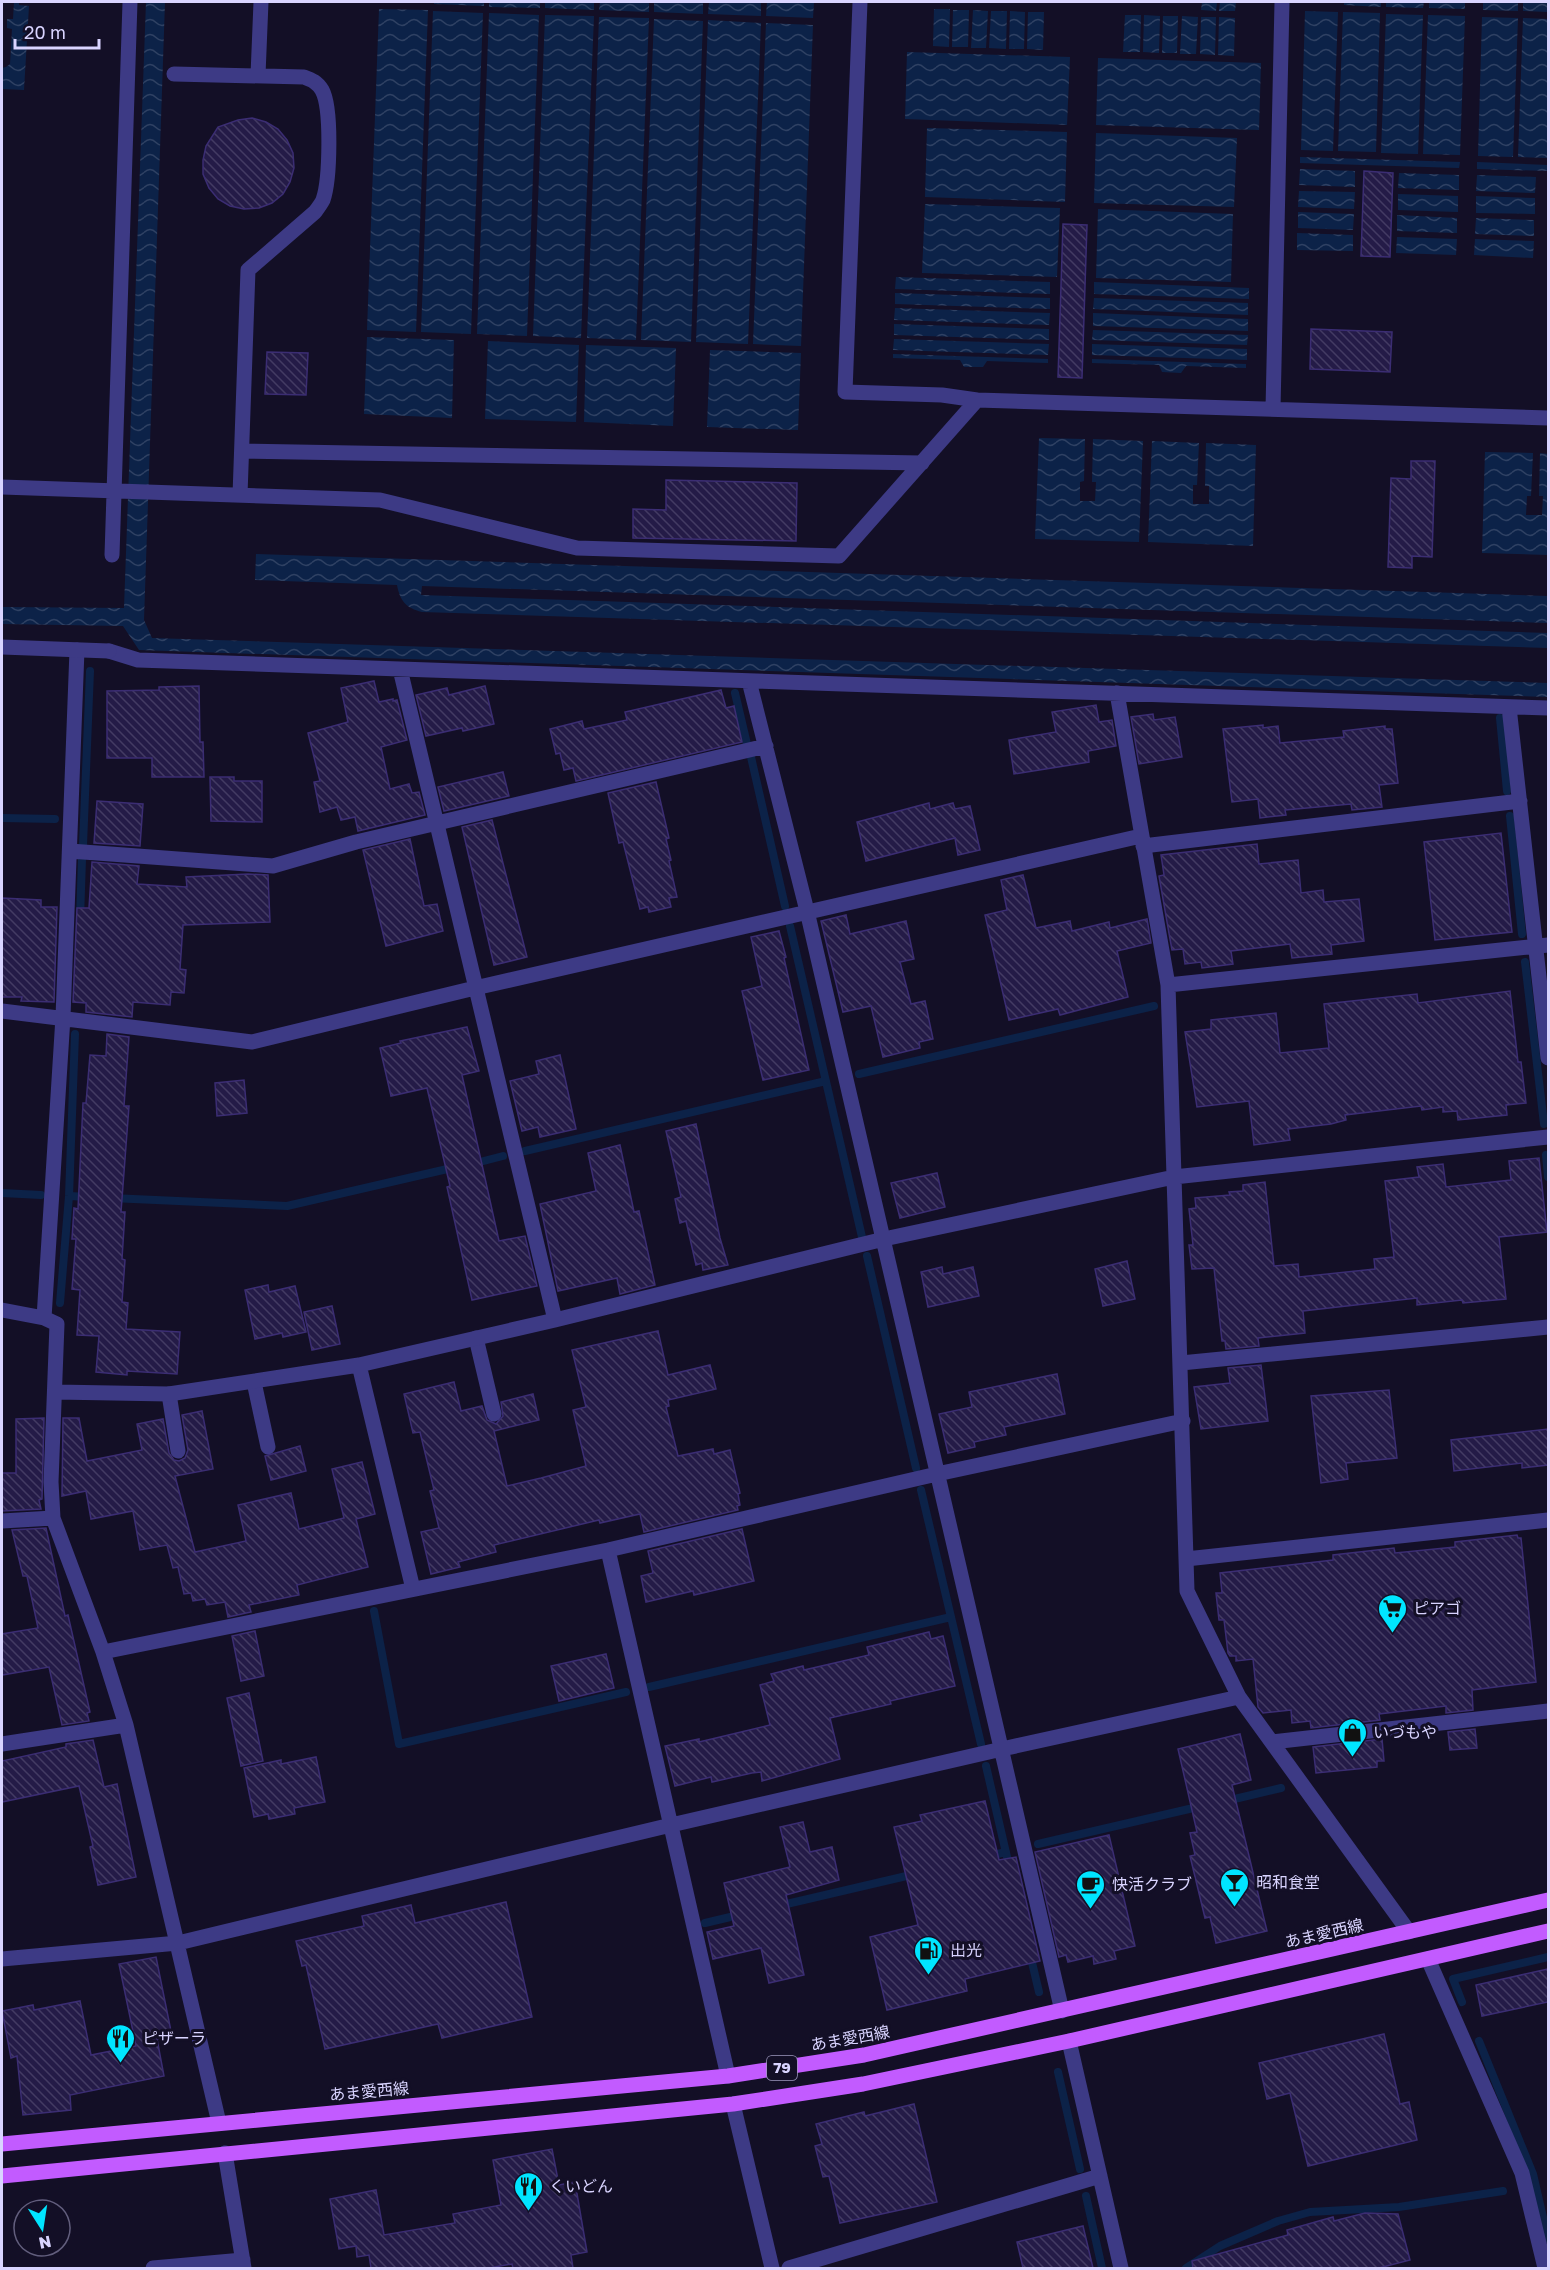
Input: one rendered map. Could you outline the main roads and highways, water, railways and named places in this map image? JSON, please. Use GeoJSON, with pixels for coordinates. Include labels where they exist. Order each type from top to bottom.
{"type":"FeatureCollection","features":[{"type":"Feature","properties":{"kind":"main road","name":"あま愛西線"},"geometry":{"type":"LineString","coordinates":[[2,2144],[728,2076],[864,2055],[1548,1900]]}},
{"type":"Feature","properties":{"kind":"main road","name":"79"},"geometry":{"type":"LineString","coordinates":[[2,2176],[733,2104],[863,2084],[1069,2041],[1548,1931]]}},
{"type":"Feature","properties":{"kind":"water"},"geometry":{"type":"Polygon","coordinates":[[[14,2],[29,6],[24,90],[2,89],[2,68],[10,64],[12,29],[7,28],[7,19],[13,19],[14,2]]]}},
{"type":"Feature","properties":{"kind":"water"},"geometry":{"type":"Polygon","coordinates":[[[146,2],[165,2],[144,620],[152,638],[1548,683],[1548,697],[139,650],[123,626],[2,624],[2,607],[124,608],[146,2]]]}},
{"type":"Feature","properties":{"kind":"water"},"geometry":{"type":"Polygon","coordinates":[[[434,2],[484,2],[484,6],[434,4],[434,2]]]}},
{"type":"Feature","properties":{"kind":"water"},"geometry":{"type":"Polygon","coordinates":[[[489,2],[540,2],[540,8],[489,7],[489,2]]]}},
{"type":"Feature","properties":{"kind":"water"},"geometry":{"type":"Polygon","coordinates":[[[545,2],[594,2],[594,10],[545,8],[545,2]]]}},
{"type":"Feature","properties":{"kind":"water"},"geometry":{"type":"Polygon","coordinates":[[[600,2],[649,2],[649,12],[599,10],[600,2]]]}},
{"type":"Feature","properties":{"kind":"water"},"geometry":{"type":"Polygon","coordinates":[[[654,2],[703,2],[703,14],[654,12],[654,2]]]}},
{"type":"Feature","properties":{"kind":"water"},"geometry":{"type":"Polygon","coordinates":[[[709,2],[761,2],[761,16],[708,14],[709,2]]]}},
{"type":"Feature","properties":{"kind":"water"},"geometry":{"type":"Polygon","coordinates":[[[767,2],[814,2],[813,18],[766,16],[767,2]]]}},
{"type":"Feature","properties":{"kind":"water"},"geometry":{"type":"Polygon","coordinates":[[[1202,2],[1217,2],[1216,11],[1201,10],[1202,2]]]}},
{"type":"Feature","properties":{"kind":"water"},"geometry":{"type":"Polygon","coordinates":[[[1220,2],[1236,2],[1235,11],[1219,11],[1220,2]]]}},
{"type":"Feature","properties":{"kind":"water"},"geometry":{"type":"Polygon","coordinates":[[[1344,2],[1381,2],[1381,7],[1344,5],[1344,2]]]}},
{"type":"Feature","properties":{"kind":"water"},"geometry":{"type":"Polygon","coordinates":[[[1386,2],[1424,2],[1423,8],[1386,7],[1386,2]]]}},
{"type":"Feature","properties":{"kind":"water"},"geometry":{"type":"Polygon","coordinates":[[[1429,2],[1465,2],[1465,9],[1429,8],[1429,2]]]}},
{"type":"Feature","properties":{"kind":"water"},"geometry":{"type":"Polygon","coordinates":[[[1483,2],[1518,2],[1518,11],[1483,10],[1483,2]]]}},
{"type":"Feature","properties":{"kind":"water"},"geometry":{"type":"Polygon","coordinates":[[[1523,2],[1548,2],[1548,12],[1523,11],[1523,2]]]}},
{"type":"Feature","properties":{"kind":"water"},"geometry":{"type":"Polygon","coordinates":[[[379,9],[428,10],[416,332],[367,330],[379,9]]]}},
{"type":"Feature","properties":{"kind":"water"},"geometry":{"type":"Polygon","coordinates":[[[934,9],[950,9],[949,47],[933,46],[934,9]]]}},
{"type":"Feature","properties":{"kind":"water"},"geometry":{"type":"Polygon","coordinates":[[[953,10],[969,10],[968,47],[952,47],[953,10]]]}},
{"type":"Feature","properties":{"kind":"water"},"geometry":{"type":"Polygon","coordinates":[[[973,10],[988,11],[986,48],[971,48],[973,10]]]}},
{"type":"Feature","properties":{"kind":"water"},"geometry":{"type":"Polygon","coordinates":[[[433,11],[483,13],[471,334],[421,332],[433,11]]]}},
{"type":"Feature","properties":{"kind":"water"},"geometry":{"type":"Polygon","coordinates":[[[991,11],[1007,11],[1006,49],[989,48],[991,11]]]}},
{"type":"Feature","properties":{"kind":"water"},"geometry":{"type":"Polygon","coordinates":[[[1010,11],[1025,12],[1024,49],[1009,49],[1010,11]]]}},
{"type":"Feature","properties":{"kind":"water"},"geometry":{"type":"Polygon","coordinates":[[[1305,11],[1338,12],[1333,151],[1301,150],[1305,11]]]}},
{"type":"Feature","properties":{"kind":"water"},"geometry":{"type":"Polygon","coordinates":[[[1028,12],[1044,12],[1043,50],[1027,49],[1028,12]]]}},
{"type":"Feature","properties":{"kind":"water"},"geometry":{"type":"Polygon","coordinates":[[[1343,12],[1380,13],[1376,152],[1338,151],[1343,12]]]}},
{"type":"Feature","properties":{"kind":"water"},"geometry":{"type":"Polygon","coordinates":[[[489,13],[539,15],[527,336],[477,334],[489,13]]]}},
{"type":"Feature","properties":{"kind":"water"},"geometry":{"type":"Polygon","coordinates":[[[1386,14],[1423,15],[1418,154],[1381,153],[1386,14]]]}},
{"type":"Feature","properties":{"kind":"water"},"geometry":{"type":"Polygon","coordinates":[[[545,15],[594,16],[581,338],[533,336],[545,15]]]}},
{"type":"Feature","properties":{"kind":"water"},"geometry":{"type":"Polygon","coordinates":[[[1125,15],[1141,15],[1140,52],[1123,52],[1125,15]]]}},
{"type":"Feature","properties":{"kind":"water"},"geometry":{"type":"Polygon","coordinates":[[[1144,15],[1160,16],[1159,53],[1143,52],[1144,15]]]}},
{"type":"Feature","properties":{"kind":"water"},"geometry":{"type":"Polygon","coordinates":[[[1428,15],[1465,16],[1460,155],[1423,154],[1428,15]]]}},
{"type":"Feature","properties":{"kind":"water"},"geometry":{"type":"Polygon","coordinates":[[[1163,16],[1178,16],[1177,53],[1162,53],[1163,16]]]}},
{"type":"Feature","properties":{"kind":"water"},"geometry":{"type":"Polygon","coordinates":[[[1182,16],[1198,17],[1196,54],[1180,54],[1182,16]]]}},
{"type":"Feature","properties":{"kind":"water"},"geometry":{"type":"Polygon","coordinates":[[[599,17],[649,18],[636,340],[587,338],[599,17]]]}},
{"type":"Feature","properties":{"kind":"water"},"geometry":{"type":"Polygon","coordinates":[[[1201,17],[1216,17],[1215,55],[1200,54],[1201,17]]]}},
{"type":"Feature","properties":{"kind":"water"},"geometry":{"type":"Polygon","coordinates":[[[1219,17],[1235,18],[1234,56],[1218,55],[1219,17]]]}},
{"type":"Feature","properties":{"kind":"water"},"geometry":{"type":"Polygon","coordinates":[[[1482,17],[1518,18],[1513,157],[1478,156],[1482,17]]]}},
{"type":"Feature","properties":{"kind":"water"},"geometry":{"type":"Polygon","coordinates":[[[1523,18],[1548,19],[1548,158],[1518,157],[1523,18]]]}},
{"type":"Feature","properties":{"kind":"water"},"geometry":{"type":"Polygon","coordinates":[[[654,19],[703,21],[691,342],[641,340],[654,19]]]}},
{"type":"Feature","properties":{"kind":"water"},"geometry":{"type":"Polygon","coordinates":[[[708,20],[761,23],[748,344],[696,342],[708,20]]]}},
{"type":"Feature","properties":{"kind":"water"},"geometry":{"type":"Polygon","coordinates":[[[766,23],[813,25],[801,346],[753,344],[766,23]]]}},
{"type":"Feature","properties":{"kind":"water"},"geometry":{"type":"Polygon","coordinates":[[[907,52],[1070,57],[1067,125],[905,119],[907,52]]]}},
{"type":"Feature","properties":{"kind":"water"},"geometry":{"type":"Polygon","coordinates":[[[1098,58],[1261,63],[1259,130],[1096,125],[1098,58]]]}},
{"type":"Feature","properties":{"kind":"water"},"geometry":{"type":"Polygon","coordinates":[[[927,128],[1067,132],[1065,202],[925,197],[927,128]]]}},
{"type":"Feature","properties":{"kind":"water"},"geometry":{"type":"Polygon","coordinates":[[[1096,133],[1237,138],[1234,207],[1094,203],[1096,133]]]}},
{"type":"Feature","properties":{"kind":"water"},"geometry":{"type":"Polygon","coordinates":[[[1300,157],[1460,162],[1459,168],[1300,163],[1300,157]]]}},
{"type":"Feature","properties":{"kind":"water"},"geometry":{"type":"Polygon","coordinates":[[[1477,162],[1548,165],[1548,171],[1477,169],[1477,162]]]}},
{"type":"Feature","properties":{"kind":"water"},"geometry":{"type":"Polygon","coordinates":[[[1300,169],[1355,171],[1355,187],[1299,185],[1300,169]]]}},
{"type":"Feature","properties":{"kind":"water"},"geometry":{"type":"Polygon","coordinates":[[[1399,173],[1459,175],[1459,190],[1398,188],[1399,173]]]}},
{"type":"Feature","properties":{"kind":"water"},"geometry":{"type":"Polygon","coordinates":[[[1477,175],[1536,177],[1535,193],[1476,191],[1477,175]]]}},
{"type":"Feature","properties":{"kind":"water"},"geometry":{"type":"Polygon","coordinates":[[[1299,191],[1355,192],[1354,209],[1298,207],[1299,191]]]}},
{"type":"Feature","properties":{"kind":"water"},"geometry":{"type":"Polygon","coordinates":[[[1398,194],[1458,196],[1458,212],[1398,210],[1398,194]]]}},
{"type":"Feature","properties":{"kind":"water"},"geometry":{"type":"Polygon","coordinates":[[[1476,196],[1535,198],[1535,214],[1476,213],[1476,196]]]}},
{"type":"Feature","properties":{"kind":"water"},"geometry":{"type":"Polygon","coordinates":[[[925,204],[1060,208],[1057,277],[922,273],[925,204]]]}},
{"type":"Feature","properties":{"kind":"water"},"geometry":{"type":"Polygon","coordinates":[[[1098,209],[1233,214],[1231,282],[1096,278],[1098,209]]]}},
{"type":"Feature","properties":{"kind":"water"},"geometry":{"type":"Polygon","coordinates":[[[1298,212],[1354,214],[1353,230],[1298,228],[1298,212]]]}},
{"type":"Feature","properties":{"kind":"water"},"geometry":{"type":"Polygon","coordinates":[[[1397,215],[1457,218],[1457,233],[1397,231],[1397,215]]]}},
{"type":"Feature","properties":{"kind":"water"},"geometry":{"type":"Polygon","coordinates":[[[1476,218],[1534,220],[1534,236],[1475,234],[1476,218]]]}},
{"type":"Feature","properties":{"kind":"water"},"geometry":{"type":"Polygon","coordinates":[[[1297,233],[1353,235],[1353,251],[1297,250],[1297,233]]]}},
{"type":"Feature","properties":{"kind":"water"},"geometry":{"type":"Polygon","coordinates":[[[1397,237],[1457,239],[1456,255],[1396,253],[1397,237]]]}},
{"type":"Feature","properties":{"kind":"water"},"geometry":{"type":"Polygon","coordinates":[[[1475,239],[1534,241],[1533,258],[1474,255],[1475,239]]]}},
{"type":"Feature","properties":{"kind":"water"},"geometry":{"type":"Polygon","coordinates":[[[896,277],[1050,282],[1050,294],[895,289],[896,277]]]}},
{"type":"Feature","properties":{"kind":"water"},"geometry":{"type":"Polygon","coordinates":[[[1094,282],[1249,288],[1249,299],[1094,294],[1094,282]]]}},
{"type":"Feature","properties":{"kind":"water"},"geometry":{"type":"Polygon","coordinates":[[[895,293],[1050,298],[1050,309],[895,304],[895,293]]]}},
{"type":"Feature","properties":{"kind":"water"},"geometry":{"type":"Polygon","coordinates":[[[1094,298],[1248,303],[1248,315],[1093,309],[1094,298]]]}},
{"type":"Feature","properties":{"kind":"water"},"geometry":{"type":"Polygon","coordinates":[[[895,308],[1050,313],[1049,325],[894,320],[895,308]]]}},
{"type":"Feature","properties":{"kind":"water"},"geometry":{"type":"Polygon","coordinates":[[[1093,313],[1248,319],[1248,331],[1093,326],[1093,313]]]}},
{"type":"Feature","properties":{"kind":"water"},"geometry":{"type":"Polygon","coordinates":[[[894,324],[1049,329],[1049,340],[894,335],[894,324]]]}},
{"type":"Feature","properties":{"kind":"water"},"geometry":{"type":"Polygon","coordinates":[[[1093,330],[1248,335],[1247,345],[1092,340],[1093,330]]]}},
{"type":"Feature","properties":{"kind":"water"},"geometry":{"type":"Polygon","coordinates":[[[367,337],[454,340],[452,418],[364,414],[367,337]]]}},
{"type":"Feature","properties":{"kind":"water"},"geometry":{"type":"Polygon","coordinates":[[[894,339],[1049,344],[1048,355],[893,350],[894,339]]]}},
{"type":"Feature","properties":{"kind":"water"},"geometry":{"type":"Polygon","coordinates":[[[488,341],[579,345],[576,422],[485,419],[488,341]]]}},
{"type":"Feature","properties":{"kind":"water"},"geometry":{"type":"Polygon","coordinates":[[[1092,344],[1247,349],[1247,360],[1092,355],[1092,344]]]}},
{"type":"Feature","properties":{"kind":"water"},"geometry":{"type":"Polygon","coordinates":[[[586,345],[676,348],[673,426],[584,422],[586,345]]]}},
{"type":"Feature","properties":{"kind":"water"},"geometry":{"type":"Polygon","coordinates":[[[710,350],[801,353],[798,430],[707,427],[710,350]]]}},
{"type":"Feature","properties":{"kind":"water"},"geometry":{"type":"Polygon","coordinates":[[[893,354],[1048,359],[1048,363],[987,361],[983,367],[964,367],[960,360],[893,358],[893,354]]]}},
{"type":"Feature","properties":{"kind":"water"},"geometry":{"type":"Polygon","coordinates":[[[1092,359],[1246,364],[1246,368],[1186,366],[1181,373],[1162,372],[1159,365],[1092,363],[1092,359]]]}},
{"type":"Feature","properties":{"kind":"water"},"geometry":{"type":"Polygon","coordinates":[[[1039,438],[1085,439],[1084,481],[1080,482],[1080,501],[1095,501],[1096,482],[1092,482],[1093,439],[1143,441],[1139,542],[1035,539],[1039,438]]]}},
{"type":"Feature","properties":{"kind":"water"},"geometry":{"type":"Polygon","coordinates":[[[1152,441],[1199,443],[1197,485],[1193,485],[1193,504],[1209,504],[1209,486],[1205,486],[1206,443],[1256,445],[1253,546],[1148,542],[1152,441]]]}},
{"type":"Feature","properties":{"kind":"water"},"geometry":{"type":"Polygon","coordinates":[[[1485,452],[1533,453],[1531,496],[1527,496],[1526,515],[1542,515],[1543,496],[1539,496],[1540,453],[1548,454],[1548,555],[1482,553],[1485,452]]]}},
{"type":"Feature","properties":{"kind":"water"},"geometry":{"type":"Polygon","coordinates":[[[256,554],[1548,596],[1548,623],[422,586],[421,595],[1548,633],[1548,648],[422,612],[405,603],[397,585],[255,580],[256,554]]]}},
{"type":"Feature","properties":{"kind":"waterway"},"geometry":{"type":"LineString","coordinates":[[83,845],[90,671]]}},
{"type":"Feature","properties":{"kind":"waterway"},"geometry":{"type":"LineString","coordinates":[[735,693],[747,744]]}},
{"type":"Feature","properties":{"kind":"waterway"},"geometry":{"type":"LineString","coordinates":[[1500,718],[1507,791]]}},
{"type":"Feature","properties":{"kind":"waterway"},"geometry":{"type":"LineString","coordinates":[[751,757],[785,906]]}},
{"type":"Feature","properties":{"kind":"waterway"},"geometry":{"type":"LineString","coordinates":[[1510,816],[1522,934]]}},
{"type":"Feature","properties":{"kind":"waterway"},"geometry":{"type":"LineString","coordinates":[[2,818],[55,819]]}},
{"type":"Feature","properties":{"kind":"waterway"},"geometry":{"type":"LineString","coordinates":[[80,919],[82,859]]}},
{"type":"Feature","properties":{"kind":"waterway"},"geometry":{"type":"LineString","coordinates":[[790,926],[862,1237]]}},
{"type":"Feature","properties":{"kind":"waterway"},"geometry":{"type":"LineString","coordinates":[[1525,962],[1544,1124]]}},
{"type":"Feature","properties":{"kind":"waterway"},"geometry":{"type":"LineString","coordinates":[[859,1074],[1154,1006]]}},
{"type":"Feature","properties":{"kind":"waterway"},"geometry":{"type":"LineString","coordinates":[[60,1303],[69,1196],[75,1034]]}},
{"type":"Feature","properties":{"kind":"waterway"},"geometry":{"type":"LineString","coordinates":[[525,1151],[826,1081]]}},
{"type":"Feature","properties":{"kind":"waterway"},"geometry":{"type":"LineString","coordinates":[[1546,1155],[1548,1177]]}},
{"type":"Feature","properties":{"kind":"waterway"},"geometry":{"type":"LineString","coordinates":[[472,1164],[503,1156]]}},
{"type":"Feature","properties":{"kind":"waterway"},"geometry":{"type":"LineString","coordinates":[[111,1198],[287,1206],[456,1167]]}},
{"type":"Feature","properties":{"kind":"waterway"},"geometry":{"type":"LineString","coordinates":[[2,1193],[41,1195]]}},
{"type":"Feature","properties":{"kind":"waterway"},"geometry":{"type":"LineString","coordinates":[[69,1196],[89,1197]]}},
{"type":"Feature","properties":{"kind":"waterway"},"geometry":{"type":"LineString","coordinates":[[867,1256],[916,1468]]}},
{"type":"Feature","properties":{"kind":"waterway"},"geometry":{"type":"LineString","coordinates":[[921,1490],[981,1744]]}},
{"type":"Feature","properties":{"kind":"waterway"},"geometry":{"type":"LineString","coordinates":[[374,1611],[399,1744],[626,1692]]}},
{"type":"Feature","properties":{"kind":"waterway"},"geometry":{"type":"LineString","coordinates":[[649,1687],[951,1617]]}},
{"type":"Feature","properties":{"kind":"waterway"},"geometry":{"type":"LineString","coordinates":[[986,1766],[1007,1857]]}},
{"type":"Feature","properties":{"kind":"waterway"},"geometry":{"type":"LineString","coordinates":[[1226,1801],[1281,1788]]}},
{"type":"Feature","properties":{"kind":"waterway"},"geometry":{"type":"LineString","coordinates":[[1038,1844],[1202,1806]]}},
{"type":"Feature","properties":{"kind":"waterway"},"geometry":{"type":"LineString","coordinates":[[989,1856],[1006,1852]]}},
{"type":"Feature","properties":{"kind":"waterway"},"geometry":{"type":"LineString","coordinates":[[778,1906],[915,1874]]}},
{"type":"Feature","properties":{"kind":"waterway"},"geometry":{"type":"LineString","coordinates":[[705,1923],[743,1914]]}},
{"type":"Feature","properties":{"kind":"waterway"},"geometry":{"type":"LineString","coordinates":[[1030,1954],[1039,1992]]}},
{"type":"Feature","properties":{"kind":"waterway"},"geometry":{"type":"LineString","coordinates":[[1462,2002],[1453,1979],[1548,1957]]}},
{"type":"Feature","properties":{"kind":"waterway"},"geometry":{"type":"LineString","coordinates":[[1479,2041],[1533,2174],[1548,2239]]}},
{"type":"Feature","properties":{"kind":"waterway"},"geometry":{"type":"LineString","coordinates":[[1058,2072],[1080,2169]]}},
{"type":"Feature","properties":{"kind":"waterway"},"geometry":{"type":"LineString","coordinates":[[1186,2268],[1220,2246],[1278,2221],[1310,2212],[1399,2207],[1503,2191]]}},
{"type":"Feature","properties":{"kind":"waterway"},"geometry":{"type":"LineString","coordinates":[[1086,2196],[1102,2268]]}},
{"type":"Feature","properties":{"kind":"place","name":"ピアゴ"},"geometry":{"type":"Point","coordinates":[1392,1634]}},
{"type":"Feature","properties":{"kind":"place","name":"いづもや"},"geometry":{"type":"Point","coordinates":[1352,1758]}},
{"type":"Feature","properties":{"kind":"place","name":"昭和食堂"},"geometry":{"type":"Point","coordinates":[1235,1908]}},
{"type":"Feature","properties":{"kind":"place","name":"快活クラブ"},"geometry":{"type":"Point","coordinates":[1091,1910]}},
{"type":"Feature","properties":{"kind":"place","name":"出光"},"geometry":{"type":"Point","coordinates":[929,1976]}},
{"type":"Feature","properties":{"kind":"place","name":"ピザーラ"},"geometry":{"type":"Point","coordinates":[121,2064]}},
{"type":"Feature","properties":{"kind":"place","name":"くいどん"},"geometry":{"type":"Point","coordinates":[528,2212]}}]}
